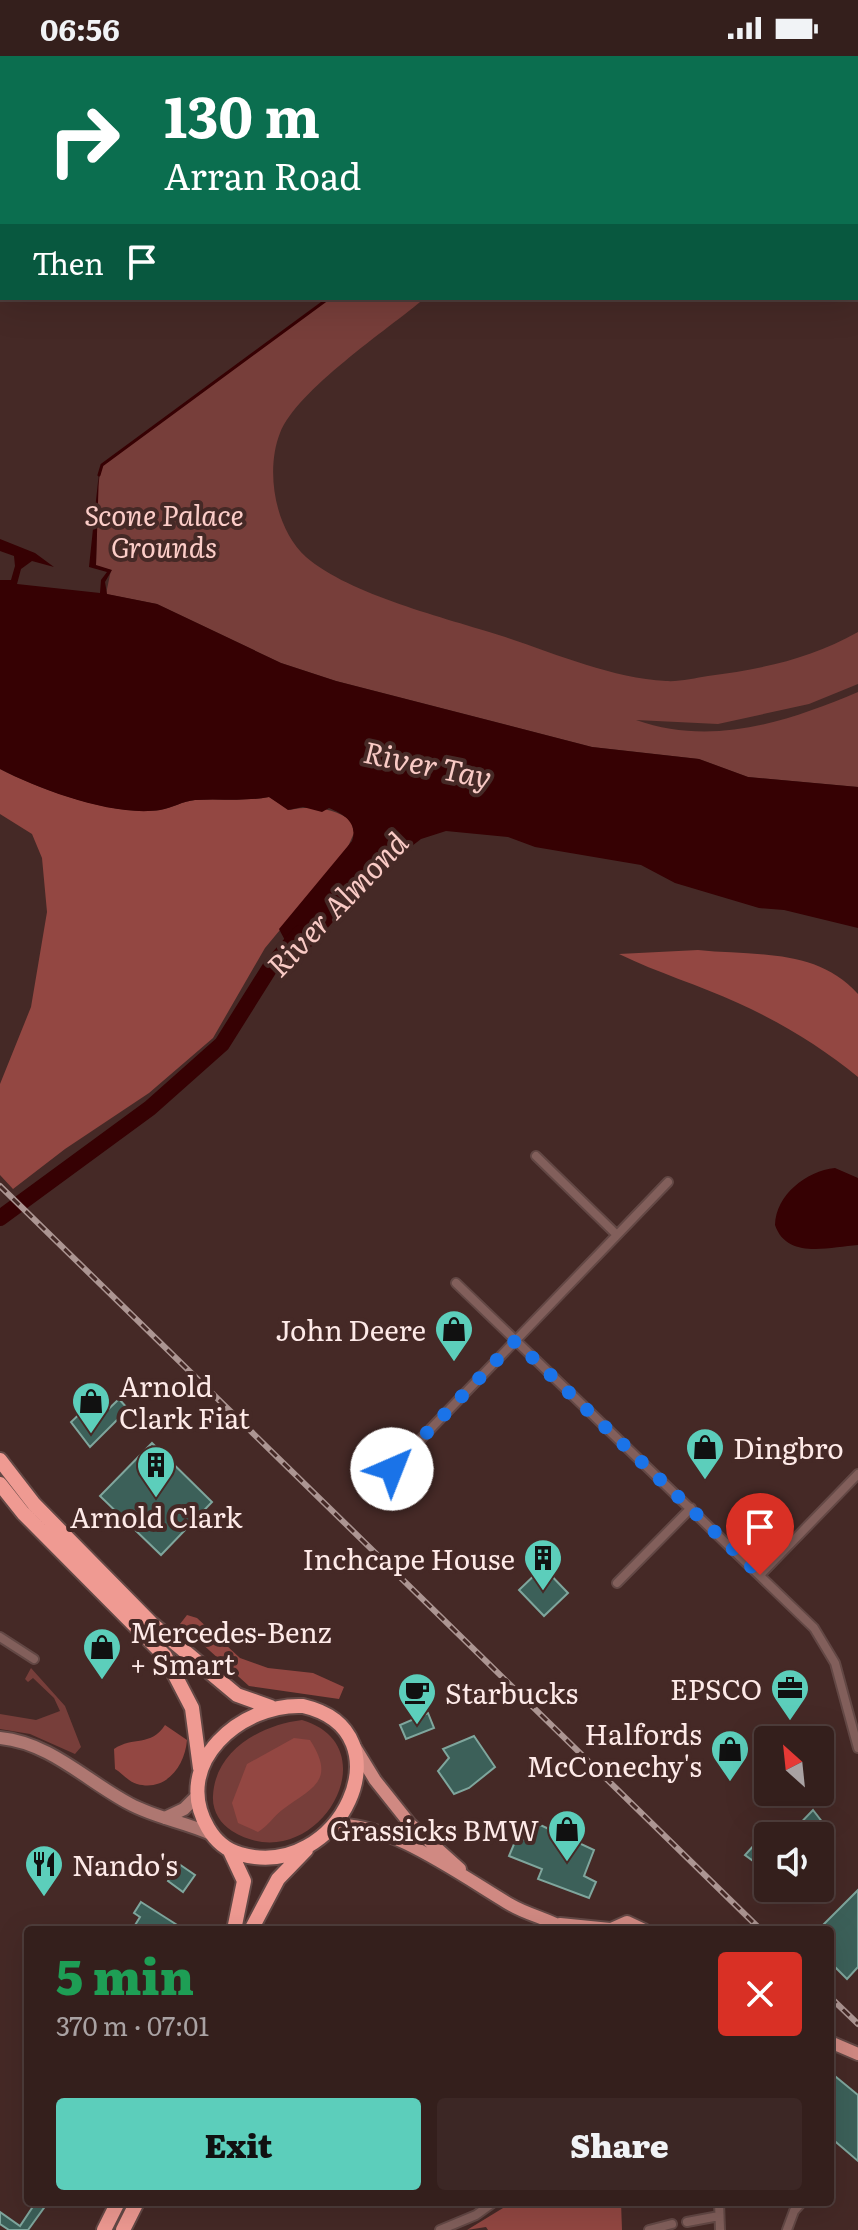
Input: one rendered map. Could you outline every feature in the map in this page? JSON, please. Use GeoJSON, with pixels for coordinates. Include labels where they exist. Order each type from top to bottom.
{"type":"FeatureCollection","features":[{"type":"Feature","properties":{"kind":"highway"},"geometry":{"type":"LineString","coordinates":[[0,1460],[34,1504],[151,1623],[237,1695],[272,1707],[313,1708],[329,1716],[349,1738],[357,1765],[357,1782],[349,1804],[334,1826],[278,1879],[253,1926]]}},
{"type":"Feature","properties":{"kind":"highway"},"geometry":{"type":"LineString","coordinates":[[0,1484],[23,1513],[165,1656],[192,1708],[200,1768],[198,1795],[201,1812],[211,1834],[230,1851],[244,1881],[235,1926]]}},
{"type":"Feature","properties":{"kind":"highway"},"geometry":{"type":"LineString","coordinates":[[200,1768],[221,1738],[272,1707]]}},
{"type":"Feature","properties":{"kind":"highway"},"geometry":{"type":"LineString","coordinates":[[230,1851],[270,1858],[296,1852],[315,1842]]}},
{"type":"Feature","properties":{"kind":"highway"},"geometry":{"type":"LineString","coordinates":[[104,2230],[116,2206]]}},
{"type":"Feature","properties":{"kind":"highway"},"geometry":{"type":"LineString","coordinates":[[123,2230],[135,2206]]}},
{"type":"Feature","properties":{"kind":"main road"},"geometry":{"type":"LineString","coordinates":[[349,1738],[375,1780],[410,1824],[471,1880]]}},
{"type":"Feature","properties":{"kind":"main road"},"geometry":{"type":"LineString","coordinates":[[334,1826],[351,1823],[377,1829],[514,1907],[560,1926]]}},
{"type":"Feature","properties":{"kind":"main road"},"geometry":{"type":"LineString","coordinates":[[834,2044],[858,2054]]}},
{"type":"Feature","properties":{"kind":"street"},"geometry":{"type":"LineString","coordinates":[[536,1156],[617,1235]]}},
{"type":"Feature","properties":{"kind":"street"},"geometry":{"type":"LineString","coordinates":[[392,1469],[668,1182]]}},
{"type":"Feature","properties":{"kind":"street"},"geometry":{"type":"LineString","coordinates":[[456,1283],[760,1575],[826,1645],[838,1675],[858,1748]]}},
{"type":"Feature","properties":{"kind":"street"},"geometry":{"type":"LineString","coordinates":[[760,1575],[858,1474]]}},
{"type":"Feature","properties":{"kind":"street"},"geometry":{"type":"LineString","coordinates":[[617,1583],[691,1508]]}},
{"type":"Feature","properties":{"kind":"street"},"geometry":{"type":"LineString","coordinates":[[0,1637],[34,1659]]}},
{"type":"Feature","properties":{"kind":"street"},"geometry":{"type":"LineString","coordinates":[[0,1738],[21,1740],[47,1752],[129,1803],[211,1834]]}},
{"type":"Feature","properties":{"kind":"street"},"geometry":{"type":"LineString","coordinates":[[165,1818],[184,1809],[198,1795]]}},
{"type":"Feature","properties":{"kind":"street"},"geometry":{"type":"LineString","coordinates":[[440,2230],[476,2215],[488,2206]]}},
{"type":"Feature","properties":{"kind":"street"},"geometry":{"type":"LineString","coordinates":[[719,2206],[720,2230]]}},
{"type":"Feature","properties":{"kind":"street"},"geometry":{"type":"LineString","coordinates":[[787,2230],[798,2206]]}},
{"type":"Feature","properties":{"kind":"street"},"geometry":{"type":"LineString","coordinates":[[687,2222],[719,2216]]}},
{"type":"Feature","properties":{"kind":"street"},"geometry":{"type":"LineString","coordinates":[[649,2230],[672,2224]]}},
{"type":"Feature","properties":{"kind":"green space","name":"Scone Palace Grounds"},"geometry":{"type":"Polygon","coordinates":[[[324,300],[422,300],[323,380],[304,398],[280,433],[273,464],[273,482],[280,515],[295,545],[325,571],[373,594],[583,664],[645,679],[682,680],[767,666],[804,656],[858,632],[858,684],[809,704],[718,724],[636,720],[664,728],[721,731],[777,721],[858,692],[858,787],[748,777],[699,759],[592,747],[336,681],[281,663],[157,604],[106,594],[111,570],[96,566],[98,486],[102,465],[324,300]]]}},
{"type":"Feature","properties":{"kind":"green space"},"geometry":{"type":"Polygon","coordinates":[[[31,1668],[65,1706],[81,1747],[75,1754],[30,1734],[0,1729],[0,1714],[36,1720],[60,1711],[54,1698],[33,1678],[28,1682],[25,1679],[31,1668]]]}},
{"type":"Feature","properties":{"kind":"green space"},"geometry":{"type":"Polygon","coordinates":[[[302,1720],[329,1735],[341,1756],[342,1780],[332,1805],[314,1825],[290,1839],[262,1842],[232,1831],[218,1816],[213,1801],[222,1765],[231,1753],[256,1734],[302,1720]]]}},
{"type":"Feature","properties":{"kind":"shaded area"},"geometry":{"type":"Polygon","coordinates":[[[0,769],[56,793],[122,809],[160,810],[195,800],[269,797],[290,810],[314,808],[337,813],[351,820],[354,833],[347,849],[265,948],[213,1038],[149,1093],[65,1149],[13,1189],[0,1175],[0,1084],[31,1007],[47,912],[42,858],[32,834],[0,814],[0,769]]]}},
{"type":"Feature","properties":{"kind":"shaded area"},"geometry":{"type":"Polygon","coordinates":[[[698,950],[763,954],[805,961],[842,979],[858,994],[858,1077],[770,1018],[619,954],[698,950]]]}},
{"type":"Feature","properties":{"kind":"shaded area"},"geometry":{"type":"Polygon","coordinates":[[[187,1615],[197,1618],[240,1658],[268,1668],[313,1673],[344,1687],[339,1699],[249,1686],[180,1624],[187,1615]]]}},
{"type":"Feature","properties":{"kind":"shaded area"},"geometry":{"type":"Polygon","coordinates":[[[165,1725],[187,1740],[182,1759],[172,1775],[157,1784],[147,1785],[134,1783],[115,1769],[114,1749],[148,1739],[165,1725]]]}},
{"type":"Feature","properties":{"kind":"shaded area"},"geometry":{"type":"Polygon","coordinates":[[[294,1738],[310,1740],[318,1754],[321,1775],[317,1782],[258,1832],[238,1823],[232,1803],[247,1764],[294,1738]]]}},
{"type":"Feature","properties":{"kind":"shaded area"},"geometry":{"type":"Polygon","coordinates":[[[506,2206],[621,2206],[622,2230],[488,2230],[486,2227],[467,2230],[506,2206]]]}},
{"type":"Feature","properties":{"kind":"water","name":"River Tay"},"geometry":{"type":"Polygon","coordinates":[[[99,472],[96,565],[112,570],[105,582],[107,594],[157,604],[281,663],[336,681],[592,747],[699,759],[748,777],[858,787],[858,928],[784,910],[759,908],[675,883],[641,865],[535,847],[508,837],[446,831],[421,839],[373,876],[297,963],[279,929],[352,841],[352,824],[340,814],[329,808],[322,812],[303,807],[288,810],[269,797],[195,800],[160,810],[121,810],[56,793],[0,769],[0,580],[11,580],[15,566],[14,556],[0,551],[0,539],[35,553],[54,567],[32,561],[21,569],[17,584],[100,593],[101,580],[107,572],[89,567],[99,472]]]}},
{"type":"Feature","properties":{"kind":"water"},"geometry":{"type":"Polygon","coordinates":[[[835,1168],[858,1178],[858,1245],[810,1249],[789,1243],[775,1225],[781,1204],[794,1186],[804,1179],[835,1168]]]}},
{"type":"Feature","properties":{"kind":"building","name":"Arnold Clark Fiat"},"geometry":{"type":"Polygon","coordinates":[[[119,1399],[128,1409],[90,1447],[71,1422],[86,1408],[97,1420],[119,1399]]]}},
{"type":"Feature","properties":{"kind":"building","name":"Arnold Clark"},"geometry":{"type":"Polygon","coordinates":[[[152,1443],[212,1502],[161,1555],[100,1496],[152,1443]]]}},
{"type":"Feature","properties":{"kind":"building","name":"Inchcape House"},"geometry":{"type":"Polygon","coordinates":[[[543,1567],[568,1593],[544,1616],[519,1590],[543,1567]]]}},
{"type":"Feature","properties":{"kind":"building","name":"Starbucks"},"geometry":{"type":"Polygon","coordinates":[[[428,1713],[434,1728],[406,1739],[400,1725],[428,1713]]]}},
{"type":"Feature","properties":{"kind":"building"},"geometry":{"type":"Polygon","coordinates":[[[474,1736],[495,1767],[469,1788],[454,1794],[438,1771],[449,1758],[443,1749],[474,1736]]]}},
{"type":"Feature","properties":{"kind":"building"},"geometry":{"type":"Polygon","coordinates":[[[813,1810],[822,1822],[801,1822],[813,1810]]]}},
{"type":"Feature","properties":{"kind":"building","name":"Grassicks BMW"},"geometry":{"type":"Polygon","coordinates":[[[536,1823],[594,1850],[584,1876],[596,1882],[589,1898],[538,1879],[542,1869],[509,1856],[517,1837],[528,1841],[536,1823]]]}},
{"type":"Feature","properties":{"kind":"building"},"geometry":{"type":"Polygon","coordinates":[[[754,1845],[754,1862],[745,1855],[754,1845]]]}},
{"type":"Feature","properties":{"kind":"building"},"geometry":{"type":"Polygon","coordinates":[[[179,1864],[195,1875],[183,1892],[168,1881],[179,1864]]]}},
{"type":"Feature","properties":{"kind":"building"},"geometry":{"type":"Polygon","coordinates":[[[858,1890],[858,1967],[847,1979],[834,1966],[834,1926],[822,1926],[858,1890]]]}},
{"type":"Feature","properties":{"kind":"building"},"geometry":{"type":"Polygon","coordinates":[[[141,1902],[179,1926],[134,1926],[140,1917],[134,1913],[141,1902]]]}},
{"type":"Feature","properties":{"kind":"building"},"geometry":{"type":"Polygon","coordinates":[[[834,2075],[858,2095],[858,2161],[834,2140],[834,2075]]]}},
{"type":"Feature","properties":{"kind":"building"},"geometry":{"type":"Polygon","coordinates":[[[33,2206],[45,2206],[28,2230],[9,2230],[0,2224],[0,2212],[20,2226],[33,2206]]]}},
{"type":"Feature","properties":{"kind":"waterway"},"geometry":{"type":"LineString","coordinates":[[99,475],[102,465],[326,300]]}},
{"type":"Feature","properties":{"kind":"waterway","name":"River Almond"},"geometry":{"type":"LineString","coordinates":[[0,1218],[150,1108],[222,1044],[271,966],[300,933]]}},
{"type":"Feature","properties":{"kind":"railway"},"geometry":{"type":"LineString","coordinates":[[0,1186],[757,1926]]}},
{"type":"Feature","properties":{"kind":"railway"},"geometry":{"type":"LineString","coordinates":[[834,2001],[858,2024]]}},
{"type":"Feature","properties":{"kind":"place","name":"John Deere"},"geometry":{"type":"Point","coordinates":[454,1363]}},
{"type":"Feature","properties":{"kind":"place","name":"Arnold Clark Fiat"},"geometry":{"type":"Point","coordinates":[91,1435]}},
{"type":"Feature","properties":{"kind":"place","name":"Dingbro"},"geometry":{"type":"Point","coordinates":[705,1481]}},
{"type":"Feature","properties":{"kind":"place","name":"Arnold Clark"},"geometry":{"type":"Point","coordinates":[156,1499]}},
{"type":"Feature","properties":{"kind":"place","name":"Inchcape House"},"geometry":{"type":"Point","coordinates":[543,1592]}},
{"type":"Feature","properties":{"kind":"place","name":"Mercedes-Benz + Smart"},"geometry":{"type":"Point","coordinates":[102,1681]}},
{"type":"Feature","properties":{"kind":"place","name":"EPSCO"},"geometry":{"type":"Point","coordinates":[790,1722]}},
{"type":"Feature","properties":{"kind":"place","name":"Starbucks"},"geometry":{"type":"Point","coordinates":[417,1726]}},
{"type":"Feature","properties":{"kind":"place","name":"Halfords McConechy's"},"geometry":{"type":"Point","coordinates":[730,1783]}},
{"type":"Feature","properties":{"kind":"place","name":"Grassicks BMW"},"geometry":{"type":"Point","coordinates":[567,1863]}},
{"type":"Feature","properties":{"kind":"place","name":"Nando's"},"geometry":{"type":"Point","coordinates":[44,1898]}},
{"type":"Feature","properties":{"kind":"route"},"geometry":{"type":"LineString","coordinates":[[392,1469],[515,1341],[760,1575]]}}]}
